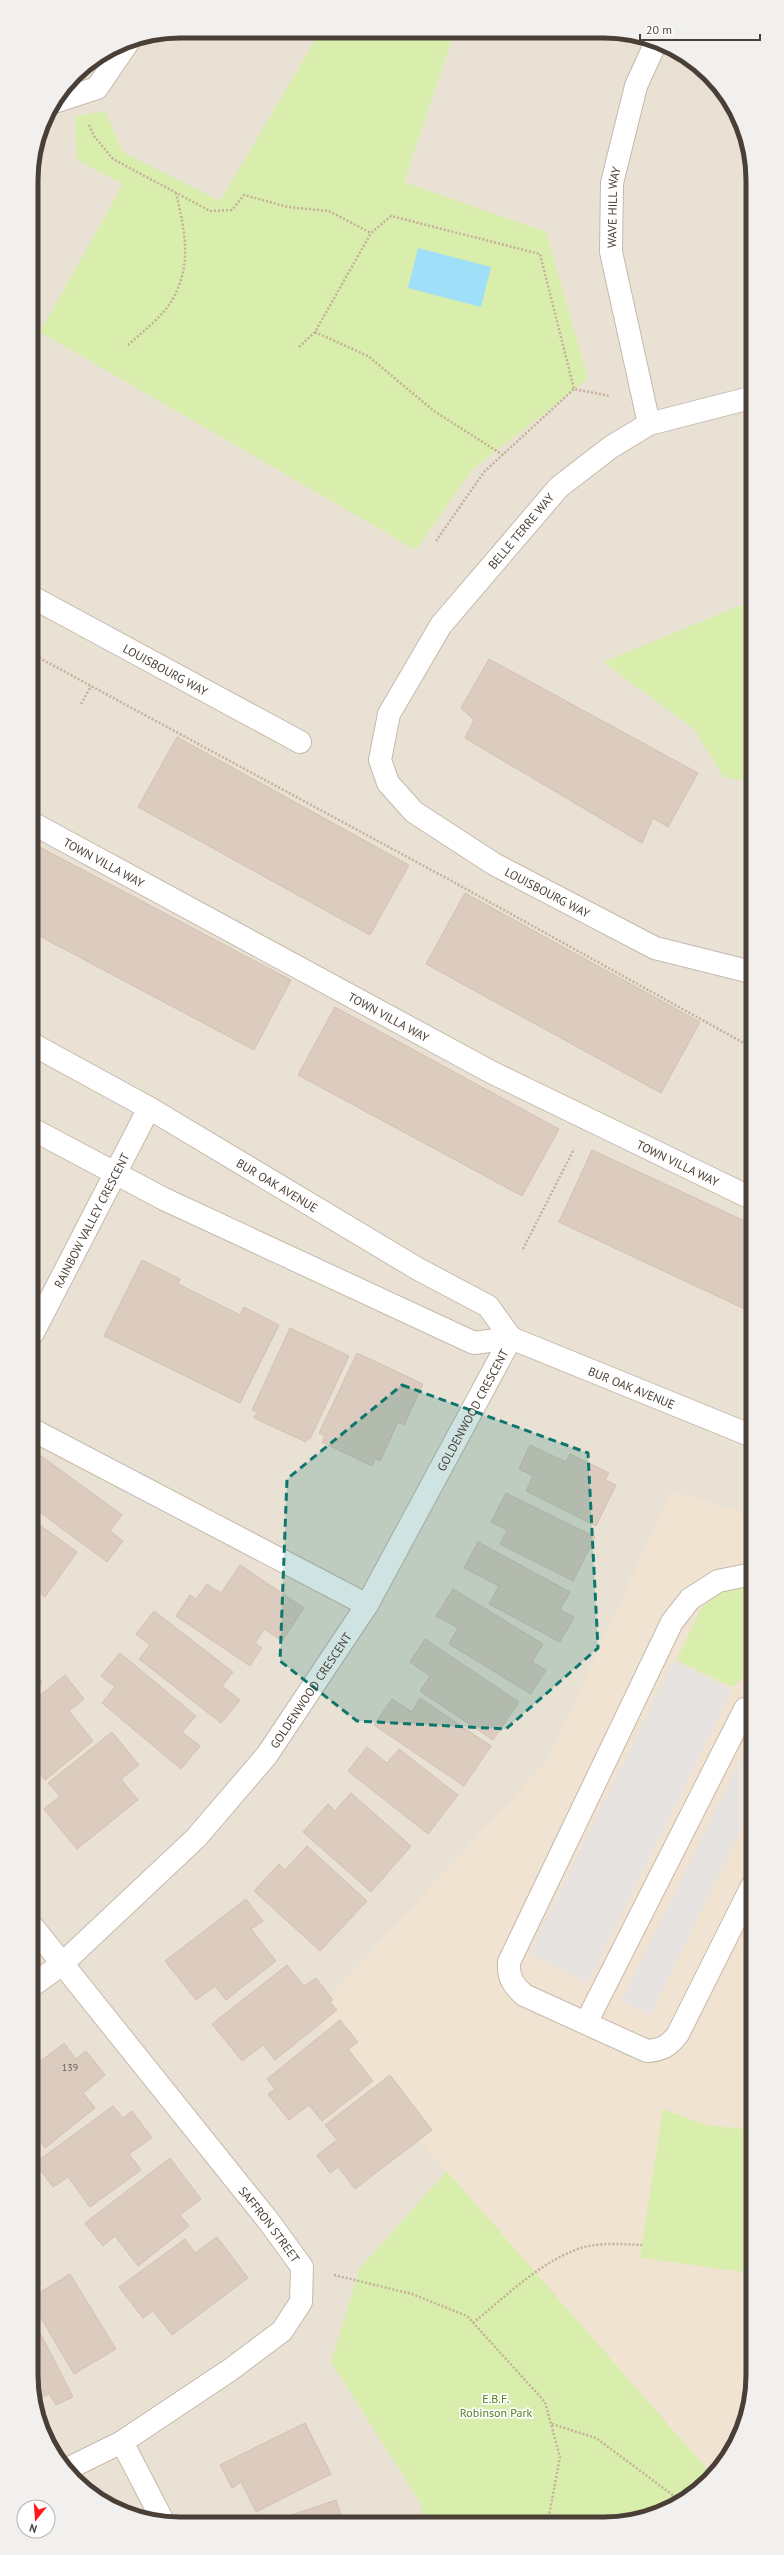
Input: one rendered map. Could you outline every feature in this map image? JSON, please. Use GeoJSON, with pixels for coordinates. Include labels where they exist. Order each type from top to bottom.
{"type":"FeatureCollection","features":[{"type":"Feature","properties":{"kind":"street","name":"WAVE HILL WAY"},"geometry":{"type":"LineString","coordinates":[[649,424],[611,252],[612,183],[636,86],[654,47]]}},
{"type":"Feature","properties":{"kind":"street"},"geometry":{"type":"LineString","coordinates":[[63,99],[97,88],[123,50]]}},
{"type":"Feature","properties":{"kind":"street","name":"BELLE TERRE WAY"},"geometry":{"type":"LineString","coordinates":[[380,760],[389,714],[441,625],[559,487],[611,447],[649,424],[746,399]]}},
{"type":"Feature","properties":{"kind":"street","name":"LOUISBOURG WAY"},"geometry":{"type":"LineString","coordinates":[[38,600],[300,742]]}},
{"type":"Feature","properties":{"kind":"street","name":"LOUISBOURG WAY"},"geometry":{"type":"LineString","coordinates":[[380,760],[388,783],[414,812],[494,864],[655,948],[746,971]]}},
{"type":"Feature","properties":{"kind":"street","name":"TOWN VILLA WAY"},"geometry":{"type":"LineString","coordinates":[[38,826],[491,1072],[746,1196]]}},
{"type":"Feature","properties":{"kind":"street","name":"BUR OAK AVENUE"},"geometry":{"type":"LineString","coordinates":[[38,1047],[149,1108],[352,1231],[488,1306],[511,1338]]}},
{"type":"Feature","properties":{"kind":"street","name":"RAINBOW VALLEY CRESCENT"},"geometry":{"type":"LineString","coordinates":[[38,1323],[149,1108]]}},
{"type":"Feature","properties":{"kind":"street","name":"BUR OAK AVENUE"},"geometry":{"type":"LineString","coordinates":[[38,1132],[164,1199],[474,1343],[511,1338],[746,1434]]}},
{"type":"Feature","properties":{"kind":"street","name":"GOLDENWOOD CRESCENT"},"geometry":{"type":"LineString","coordinates":[[38,1981],[62,1964],[196,1838],[267,1755],[367,1605],[511,1338]]}},
{"type":"Feature","properties":{"kind":"street"},"geometry":{"type":"LineString","coordinates":[[38,1433],[367,1605]]}},
{"type":"Feature","properties":{"kind":"street"},"geometry":{"type":"LineString","coordinates":[[746,1575],[718,1580],[690,1599],[672,1622],[509,1962],[508,1974],[514,1986],[524,1995],[647,2051],[659,2050],[671,2044],[746,1898]]}},
{"type":"Feature","properties":{"kind":"street"},"geometry":{"type":"LineString","coordinates":[[586,2023],[746,1709]]}},
{"type":"Feature","properties":{"kind":"street","name":"SAFFRON STREET"},"geometry":{"type":"LineString","coordinates":[[38,1933],[270,2222],[302,2267],[301,2302],[282,2331],[230,2370],[122,2442],[71,2467]]}},
{"type":"Feature","properties":{"kind":"street"},"geometry":{"type":"LineString","coordinates":[[122,2442],[160,2516]]}},
{"type":"Feature","properties":{"kind":"path"},"geometry":{"type":"LineString","coordinates":[[77,95],[94,136],[113,159],[210,211],[232,210],[244,195],[288,207],[328,210],[371,233]]}},
{"type":"Feature","properties":{"kind":"path"},"geometry":{"type":"LineString","coordinates":[[128,346],[171,303],[186,263],[185,233],[176,193]]}},
{"type":"Feature","properties":{"kind":"path"},"geometry":{"type":"LineString","coordinates":[[299,347],[315,332],[371,233],[391,216],[540,254],[574,389]]}},
{"type":"Feature","properties":{"kind":"path"},"geometry":{"type":"LineString","coordinates":[[315,332],[368,356],[434,411],[503,455]]}},
{"type":"Feature","properties":{"kind":"path"},"geometry":{"type":"LineString","coordinates":[[574,389],[644,402]]}},
{"type":"Feature","properties":{"kind":"path"},"geometry":{"type":"LineString","coordinates":[[436,541],[484,472],[574,389]]}},
{"type":"Feature","properties":{"kind":"path"},"geometry":{"type":"LineString","coordinates":[[38,657],[427,868],[746,1044]]}},
{"type":"Feature","properties":{"kind":"path"},"geometry":{"type":"LineString","coordinates":[[81,704],[91,686]]}},
{"type":"Feature","properties":{"kind":"path"},"geometry":{"type":"LineString","coordinates":[[523,1249],[590,1120]]}},
{"type":"Feature","properties":{"kind":"path"},"geometry":{"type":"LineString","coordinates":[[473,2323],[550,2263],[579,2249],[621,2244],[642,2245]]}},
{"type":"Feature","properties":{"kind":"path"},"geometry":{"type":"LineString","coordinates":[[302,2267],[412,2294],[467,2316],[545,2402],[560,2457],[549,2517]]}},
{"type":"Feature","properties":{"kind":"path"},"geometry":{"type":"LineString","coordinates":[[551,2424],[596,2438],[676,2497]]}},
{"type":"Feature","properties":{"kind":"highlighted area"},"geometry":{"type":"Polygon","coordinates":[[[402,1385],[588,1453],[598,1648],[506,1729],[357,1721],[280,1661],[287,1479],[402,1385]]]}},
{"type":"Feature","properties":{"kind":"shaded area"},"geometry":{"type":"Polygon","coordinates":[[[170,38],[623,39],[659,49],[691,67],[705,79],[717,93],[735,125],[745,161],[746,2385],[741,2412],[735,2430],[717,2462],[705,2476],[691,2488],[659,2506],[623,2516],[161,2516],[125,2506],[93,2488],[79,2476],[67,2462],[49,2430],[39,2394],[38,170],[43,143],[49,125],[67,93],[79,79],[93,67],[125,49],[143,43],[170,38]]]}},
{"type":"Feature","properties":{"kind":"shaded area"},"geometry":{"type":"Polygon","coordinates":[[[671,1491],[746,1513],[746,2385],[741,2412],[735,2430],[717,2462],[709,2471],[311,2016],[548,1760],[671,1491]]]}},
{"type":"Feature","properties":{"kind":"shaded area"},"geometry":{"type":"Polygon","coordinates":[[[673,1661],[732,1689],[588,1983],[529,1954],[673,1661]]]}},
{"type":"Feature","properties":{"kind":"shaded area"},"geometry":{"type":"Polygon","coordinates":[[[746,1748],[746,1819],[650,2015],[621,2001],[746,1748]]]}},
{"type":"Feature","properties":{"kind":"green space"},"geometry":{"type":"Polygon","coordinates":[[[316,38],[452,38],[404,182],[546,232],[588,379],[472,470],[416,550],[40,332],[123,184],[77,160],[75,116],[105,111],[123,152],[220,201],[316,38]]]}},
{"type":"Feature","properties":{"kind":"green space"},"geometry":{"type":"Polygon","coordinates":[[[746,603],[746,780],[724,778],[694,729],[603,662],[746,603]]]}},
{"type":"Feature","properties":{"kind":"green space"},"geometry":{"type":"Polygon","coordinates":[[[746,1586],[746,1679],[743,1678],[732,1687],[677,1660],[700,1610],[722,1590],[746,1586]]]}},
{"type":"Feature","properties":{"kind":"green space"},"geometry":{"type":"Polygon","coordinates":[[[663,2109],[706,2125],[746,2129],[746,2272],[640,2258],[663,2109]]]}},
{"type":"Feature","properties":{"kind":"green space","name":"E.B.F. Robinson Park"},"geometry":{"type":"Polygon","coordinates":[[[447,2171],[709,2471],[691,2488],[675,2498],[659,2506],[623,2516],[422,2517],[420,2502],[331,2362],[360,2268],[447,2171]]]}},
{"type":"Feature","properties":{"kind":"water"},"geometry":{"type":"Polygon","coordinates":[[[418,248],[491,267],[481,307],[408,288],[418,248]]]}},
{"type":"Feature","properties":{"kind":"building"},"geometry":{"type":"Polygon","coordinates":[[[489,659],[698,773],[668,827],[653,818],[642,843],[465,738],[474,720],[461,708],[489,659]]]}},
{"type":"Feature","properties":{"kind":"building"},"geometry":{"type":"Polygon","coordinates":[[[177,737],[409,865],[370,935],[138,807],[177,737]]]}},
{"type":"Feature","properties":{"kind":"building"},"geometry":{"type":"Polygon","coordinates":[[[38,846],[291,980],[254,1050],[38,935],[38,846]]]}},
{"type":"Feature","properties":{"kind":"building"},"geometry":{"type":"Polygon","coordinates":[[[465,893],[700,1022],[661,1093],[426,964],[465,893]]]}},
{"type":"Feature","properties":{"kind":"building"},"geometry":{"type":"Polygon","coordinates":[[[335,1007],[559,1129],[522,1196],[298,1075],[335,1007]]]}},
{"type":"Feature","properties":{"kind":"building"},"geometry":{"type":"Polygon","coordinates":[[[592,1150],[746,1222],[746,1310],[559,1222],[592,1150]]]}},
{"type":"Feature","properties":{"kind":"building"},"geometry":{"type":"Polygon","coordinates":[[[142,1260],[180,1279],[178,1284],[240,1315],[244,1307],[279,1325],[240,1403],[104,1336],[142,1260]]]}},
{"type":"Feature","properties":{"kind":"building"},"geometry":{"type":"Polygon","coordinates":[[[290,1328],[349,1356],[310,1439],[308,1438],[306,1442],[254,1418],[257,1412],[252,1410],[290,1328]]]}},
{"type":"Feature","properties":{"kind":"building"},"geometry":{"type":"Polygon","coordinates":[[[357,1353],[423,1384],[404,1425],[398,1422],[380,1461],[375,1458],[372,1466],[322,1442],[325,1436],[319,1433],[357,1353]]]}},
{"type":"Feature","properties":{"kind":"building"},"geometry":{"type":"Polygon","coordinates":[[[530,1445],[566,1462],[570,1454],[609,1473],[605,1480],[616,1485],[596,1526],[526,1491],[533,1476],[519,1469],[530,1445]]]}},
{"type":"Feature","properties":{"kind":"building"},"geometry":{"type":"Polygon","coordinates":[[[38,1454],[122,1515],[110,1531],[123,1541],[107,1562],[38,1511],[38,1454]]]}},
{"type":"Feature","properties":{"kind":"building"},"geometry":{"type":"Polygon","coordinates":[[[506,1493],[595,1537],[573,1581],[500,1544],[507,1530],[491,1522],[506,1493]]]}},
{"type":"Feature","properties":{"kind":"building"},"geometry":{"type":"Polygon","coordinates":[[[38,1524],[77,1552],[45,1597],[38,1592],[38,1524]]]}},
{"type":"Feature","properties":{"kind":"building"},"geometry":{"type":"Polygon","coordinates":[[[478,1542],[570,1592],[560,1610],[574,1617],[560,1642],[489,1604],[499,1586],[464,1568],[478,1542]]]}},
{"type":"Feature","properties":{"kind":"building"},"geometry":{"type":"Polygon","coordinates":[[[240,1565],[304,1608],[282,1641],[264,1629],[255,1643],[262,1648],[250,1666],[176,1616],[190,1595],[196,1599],[207,1584],[221,1593],[240,1565]]]}},
{"type":"Feature","properties":{"kind":"building"},"geometry":{"type":"Polygon","coordinates":[[[453,1589],[543,1644],[532,1662],[546,1670],[531,1694],[449,1644],[458,1628],[436,1616],[453,1589]]]}},
{"type":"Feature","properties":{"kind":"building"},"geometry":{"type":"Polygon","coordinates":[[[154,1611],[233,1672],[222,1686],[240,1700],[221,1723],[139,1659],[150,1645],[136,1634],[154,1611]]]}},
{"type":"Feature","properties":{"kind":"building"},"geometry":{"type":"Polygon","coordinates":[[[425,1639],[519,1702],[493,1740],[420,1691],[430,1676],[410,1662],[425,1639]]]}},
{"type":"Feature","properties":{"kind":"building"},"geometry":{"type":"Polygon","coordinates":[[[120,1653],[196,1716],[182,1732],[200,1746],[181,1769],[102,1703],[115,1687],[101,1676],[120,1653]]]}},
{"type":"Feature","properties":{"kind":"building"},"geometry":{"type":"Polygon","coordinates":[[[65,1675],[84,1699],[69,1711],[93,1741],[45,1780],[38,1772],[38,1697],[65,1675]]]}},
{"type":"Feature","properties":{"kind":"building"},"geometry":{"type":"Polygon","coordinates":[[[38,1677],[42,1682],[38,1685],[38,1677]]]}},
{"type":"Feature","properties":{"kind":"building"},"geometry":{"type":"Polygon","coordinates":[[[420,1698],[491,1746],[464,1786],[374,1725],[392,1699],[412,1712],[420,1698]]]}},
{"type":"Feature","properties":{"kind":"building"},"geometry":{"type":"Polygon","coordinates":[[[112,1732],[139,1765],[121,1779],[138,1800],[77,1849],[44,1809],[60,1796],[48,1783],[112,1732]]]}},
{"type":"Feature","properties":{"kind":"building"},"geometry":{"type":"Polygon","coordinates":[[[367,1747],[387,1763],[399,1749],[458,1795],[428,1834],[348,1771],[367,1747]]]}},
{"type":"Feature","properties":{"kind":"building"},"geometry":{"type":"Polygon","coordinates":[[[351,1793],[411,1846],[371,1892],[303,1832],[328,1804],[335,1811],[351,1793]]]}},
{"type":"Feature","properties":{"kind":"building"},"geometry":{"type":"Polygon","coordinates":[[[307,1846],[367,1901],[320,1951],[254,1891],[279,1864],[285,1870],[307,1846]]]}},
{"type":"Feature","properties":{"kind":"building"},"geometry":{"type":"Polygon","coordinates":[[[246,1899],[263,1921],[251,1929],[276,1961],[226,2000],[215,1986],[196,2000],[165,1961],[246,1899]]]}},
{"type":"Feature","properties":{"kind":"building"},"geometry":{"type":"Polygon","coordinates":[[[287,1965],[304,1986],[316,1978],[333,2000],[330,2002],[337,2010],[275,2060],[263,2045],[242,2061],[212,2024],[287,1965]]]}},
{"type":"Feature","properties":{"kind":"building"},"geometry":{"type":"Polygon","coordinates":[[[340,2020],[358,2042],[348,2049],[373,2081],[322,2121],[309,2105],[289,2120],[268,2094],[275,2089],[267,2079],[340,2020]]]}},
{"type":"Feature","properties":{"kind":"building"},"geometry":{"type":"Polygon","coordinates":[[[64,2043],[76,2059],[86,2051],[105,2075],[83,2093],[95,2108],[45,2148],[38,2138],[38,2063],[64,2043]]]}},
{"type":"Feature","properties":{"kind":"building"},"geometry":{"type":"Polygon","coordinates":[[[390,2075],[432,2130],[355,2189],[338,2167],[330,2173],[317,2155],[337,2140],[325,2125],[390,2075]]]}},
{"type":"Feature","properties":{"kind":"building"},"geometry":{"type":"Polygon","coordinates":[[[113,2106],[123,2118],[132,2111],[152,2138],[129,2154],[141,2170],[90,2207],[68,2177],[53,2187],[38,2167],[38,2161],[113,2106]]]}},
{"type":"Feature","properties":{"kind":"building"},"geometry":{"type":"Polygon","coordinates":[[[170,2158],[201,2199],[180,2215],[189,2226],[138,2266],[115,2236],[103,2246],[85,2223],[170,2158]]]}},
{"type":"Feature","properties":{"kind":"building"},"geometry":{"type":"Polygon","coordinates":[[[217,2237],[248,2278],[172,2335],[153,2311],[143,2318],[119,2287],[185,2239],[195,2253],[217,2237]]]}},
{"type":"Feature","properties":{"kind":"building"},"geometry":{"type":"Polygon","coordinates":[[[70,2274],[116,2349],[74,2374],[38,2313],[38,2294],[70,2274]]]}},
{"type":"Feature","properties":{"kind":"building"},"geometry":{"type":"Polygon","coordinates":[[[38,2329],[73,2397],[56,2405],[49,2394],[40,2398],[38,2385],[38,2329]]]}},
{"type":"Feature","properties":{"kind":"building"},"geometry":{"type":"Polygon","coordinates":[[[305,2423],[331,2474],[256,2512],[241,2482],[232,2488],[220,2465],[305,2423]]]}},
{"type":"Feature","properties":{"kind":"building"},"geometry":{"type":"Polygon","coordinates":[[[336,2500],[342,2517],[286,2517],[336,2500]]]}}]}
